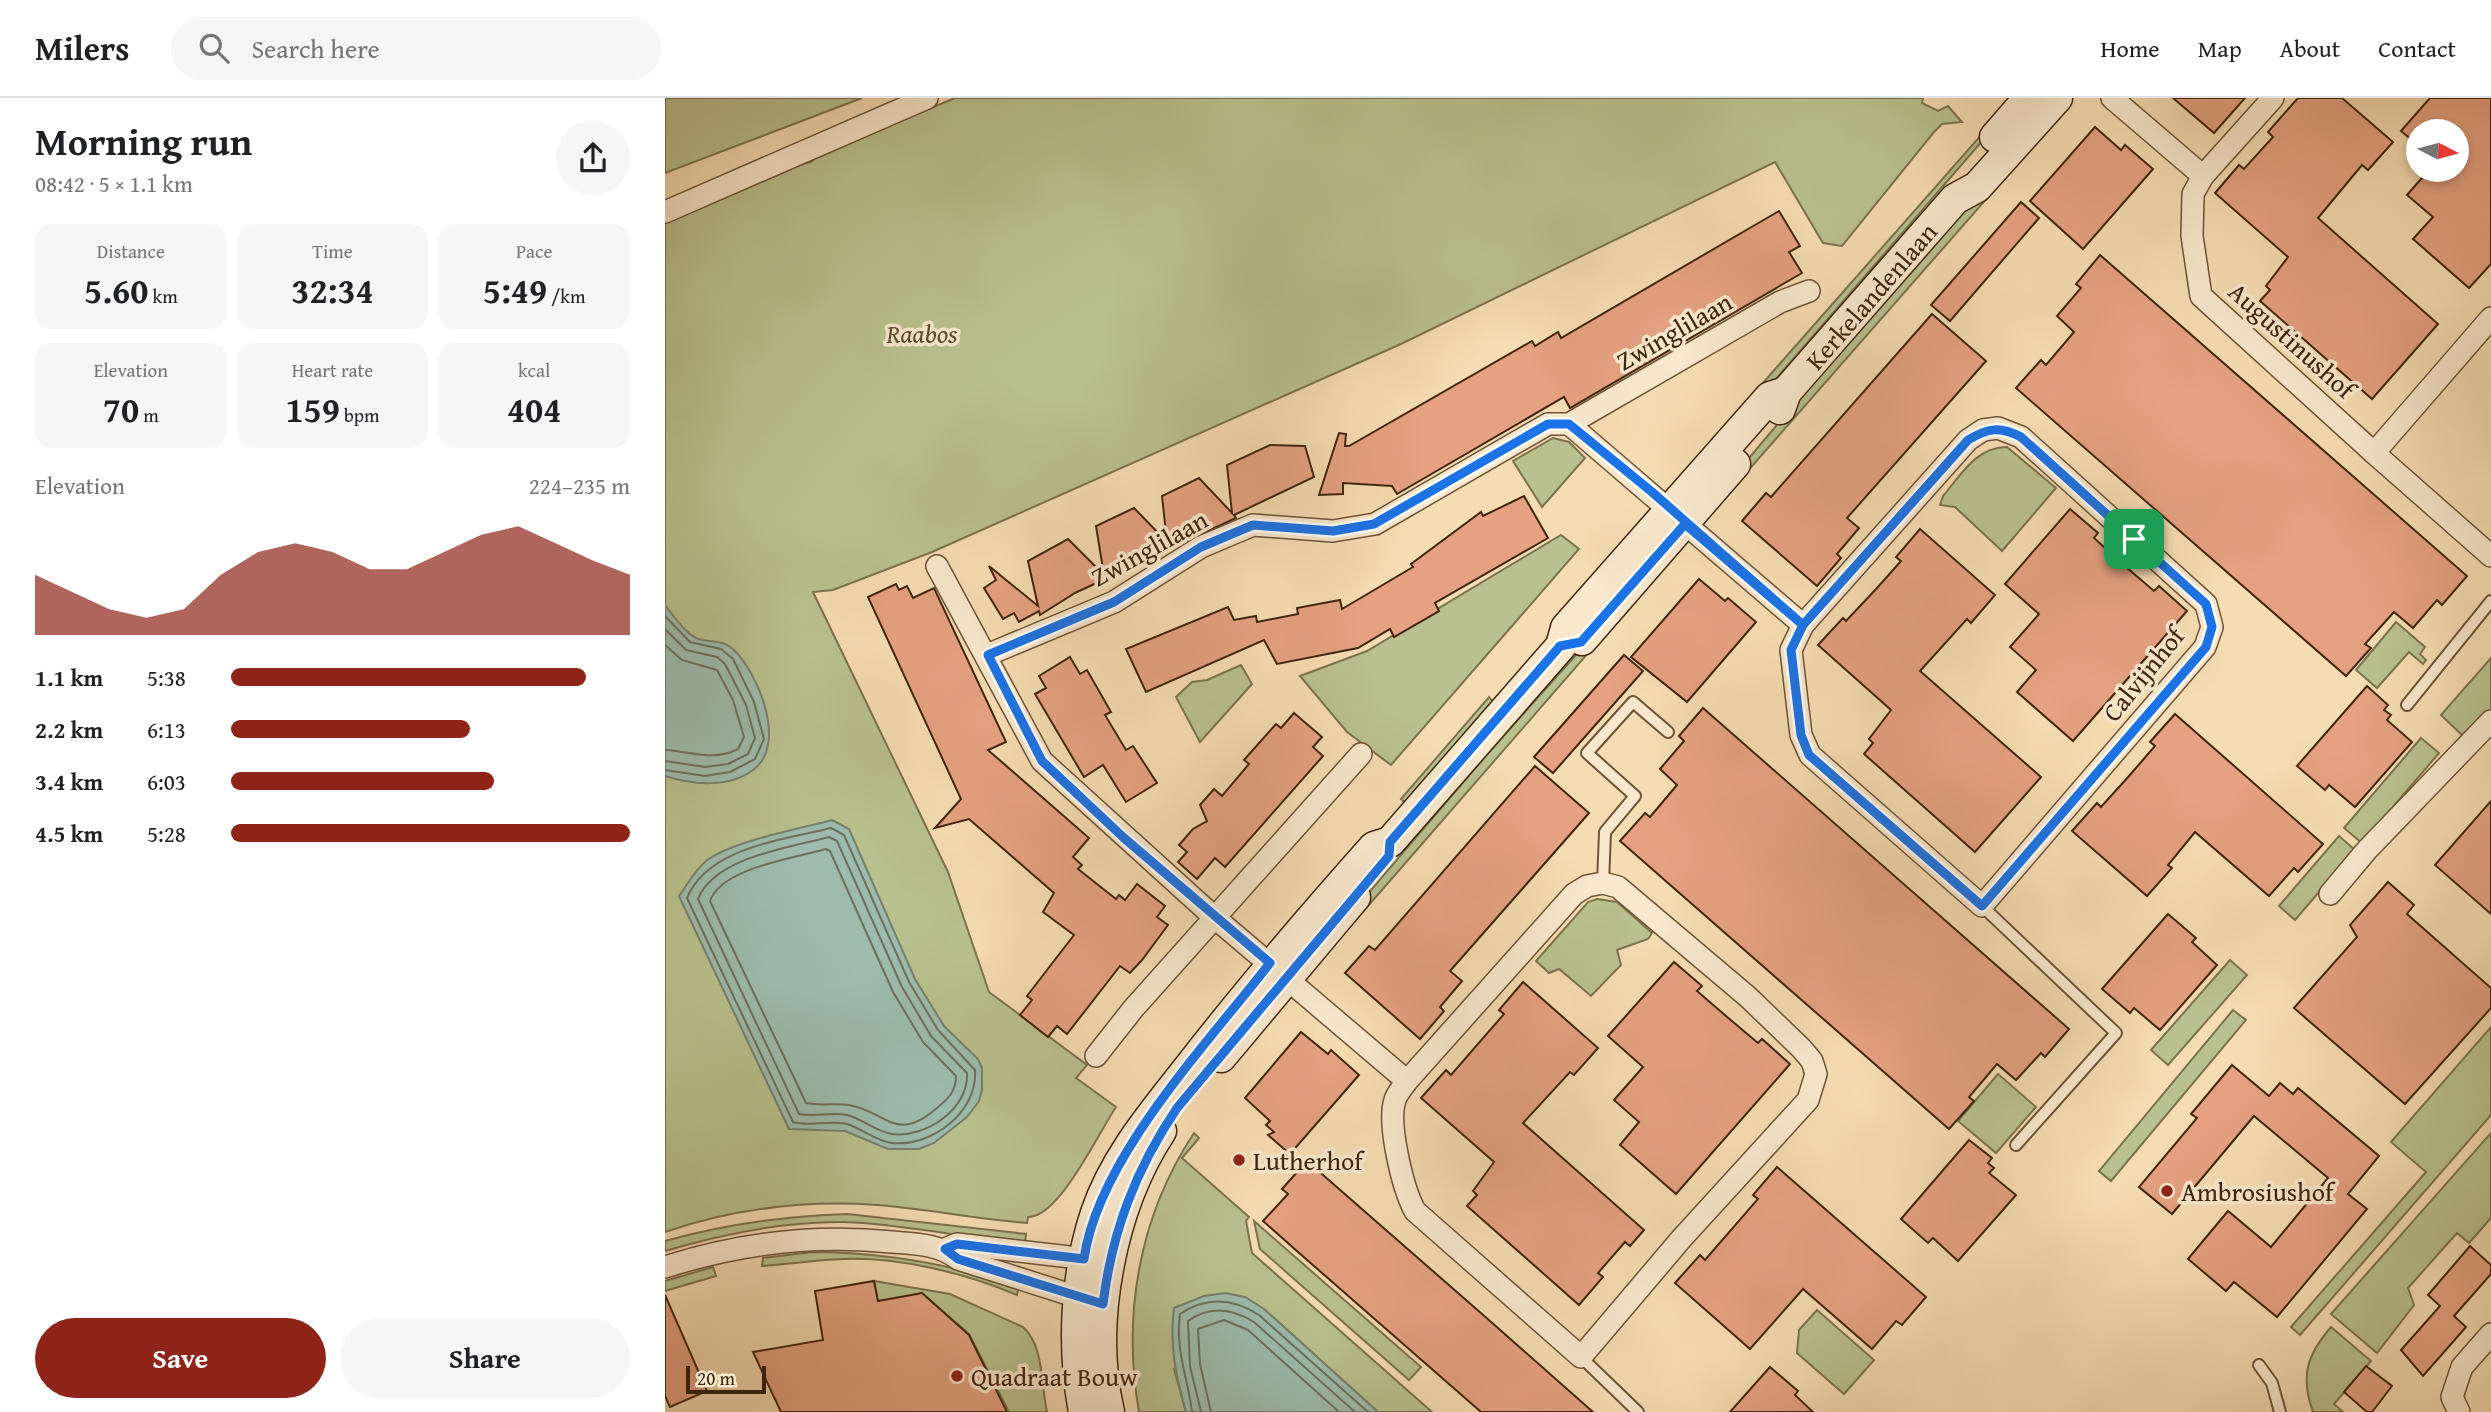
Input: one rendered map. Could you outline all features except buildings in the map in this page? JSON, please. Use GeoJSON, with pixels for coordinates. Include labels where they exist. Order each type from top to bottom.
{"type":"FeatureCollection","features":[{"type":"Feature","properties":{"kind":"street"},"geometry":{"type":"LineString","coordinates":[[665,212],[927,98]]}},
{"type":"Feature","properties":{"kind":"street","name":"Kerkelandenlaan"},"geometry":{"type":"LineString","coordinates":[[1955,199],[1963,173],[2029,98]]}},
{"type":"Feature","properties":{"kind":"street","name":"Kerkelandenlaan"},"geometry":{"type":"LineString","coordinates":[[1084,1412],[1076,1369],[1091,1301],[1102,1199],[1139,1130],[1277,969],[1374,847],[1390,842],[1560,646],[1566,628],[1676,516],[1770,397],[1786,392],[1955,199],[1977,187],[2057,98]]}},
{"type":"Feature","properties":{"kind":"street"},"geometry":{"type":"LineString","coordinates":[[2112,98],[2203,176]]}},
{"type":"Feature","properties":{"kind":"street","name":"Augustinushof"},"geometry":{"type":"LineString","coordinates":[[2273,98],[2203,176],[2193,194],[2191,211],[2201,296],[2491,556]]}},
{"type":"Feature","properties":{"kind":"street","name":"Zwinglilaan"},"geometry":{"type":"LineString","coordinates":[[988,655],[1114,602],[1201,547],[1253,525],[1333,531],[1374,524],[1548,424],[1569,424],[1780,302],[1809,291]]}},
{"type":"Feature","properties":{"kind":"street"},"geometry":{"type":"LineString","coordinates":[[2374,453],[2491,318]]}},
{"type":"Feature","properties":{"kind":"street"},"geometry":{"type":"LineString","coordinates":[[1569,424],[1803,625]]}},
{"type":"Feature","properties":{"kind":"street","name":"Calvijnhof"},"geometry":{"type":"LineString","coordinates":[[1998,428],[2021,437],[2206,604],[2212,627],[2206,647],[1982,906],[1809,755],[1801,735],[1791,650],[1803,625],[1968,440],[1983,430],[1998,428]]}},
{"type":"Feature","properties":{"kind":"street"},"geometry":{"type":"LineString","coordinates":[[937,566],[988,655],[1042,761],[1215,917],[1407,1081]]}},
{"type":"Feature","properties":{"kind":"street"},"geometry":{"type":"LineString","coordinates":[[2330,894],[2376,841],[2491,721]]}},
{"type":"Feature","properties":{"kind":"street"},"geometry":{"type":"LineString","coordinates":[[1096,1056],[1215,917],[1361,754]]}},
{"type":"Feature","properties":{"kind":"street"},"geometry":{"type":"LineString","coordinates":[[1603,883],[1618,887],[1753,1001],[1801,1048],[1812,1061],[1817,1074],[1808,1100],[1682,1238],[1581,1357],[1415,1211],[1404,1191],[1395,1132],[1395,1100],[1407,1081],[1574,894],[1587,886],[1603,883]]}},
{"type":"Feature","properties":{"kind":"street"},"geometry":{"type":"LineString","coordinates":[[665,1267],[725,1250],[797,1239],[868,1239],[945,1249],[957,1244],[1097,1260]]}},
{"type":"Feature","properties":{"kind":"street"},"geometry":{"type":"LineString","coordinates":[[945,1249],[958,1259],[1091,1301]]}},
{"type":"Feature","properties":{"kind":"street","name":"Kerkelandenlaan"},"geometry":{"type":"LineString","coordinates":[[1091,1301],[1103,1360],[1109,1412]]}},
{"type":"Feature","properties":{"kind":"street"},"geometry":{"type":"LineString","coordinates":[[2459,1412],[2452,1397],[2462,1367],[2491,1334]]}},
{"type":"Feature","properties":{"kind":"lane"},"geometry":{"type":"LineString","coordinates":[[2407,705],[2491,601]]}},
{"type":"Feature","properties":{"kind":"lane"},"geometry":{"type":"LineString","coordinates":[[1603,883],[1605,832],[1635,796],[1587,753],[1633,702],[1668,732]]}},
{"type":"Feature","properties":{"kind":"lane","name":"Calvijnhof"},"geometry":{"type":"LineString","coordinates":[[1982,906],[2116,1033],[2016,1145]]}},
{"type":"Feature","properties":{"kind":"lane"},"geometry":{"type":"LineString","coordinates":[[1581,1357],[1638,1412]]}},
{"type":"Feature","properties":{"kind":"lane"},"geometry":{"type":"LineString","coordinates":[[2259,1365],[2273,1387],[2280,1412]]}},
{"type":"Feature","properties":{"kind":"green space"},"geometry":{"type":"Polygon","coordinates":[[[665,98],[862,98],[665,173],[665,98]]]}},
{"type":"Feature","properties":{"kind":"green space","name":"Raabos"},"geometry":{"type":"Polygon","coordinates":[[[955,98],[1923,98],[1922,103],[1938,111],[1948,106],[1962,122],[1942,124],[1934,132],[1842,246],[1823,243],[1775,162],[1401,344],[932,552],[833,590],[813,592],[948,872],[989,992],[1087,1065],[1076,1078],[1116,1107],[1065,1189],[1040,1214],[1028,1217],[1027,1223],[877,1205],[823,1204],[743,1212],[665,1232],[665,221],[787,167],[811,162],[820,154],[955,98]]]}},
{"type":"Feature","properties":{"kind":"green space"},"geometry":{"type":"Polygon","coordinates":[[[2012,100],[2015,103],[1716,448],[1711,442],[2012,100]]]}},
{"type":"Feature","properties":{"kind":"green space"},"geometry":{"type":"Polygon","coordinates":[[[2019,151],[2025,155],[1738,482],[1733,477],[1859,328],[2019,151]]]}},
{"type":"Feature","properties":{"kind":"green space"},"geometry":{"type":"Polygon","coordinates":[[[1553,438],[1569,442],[1585,458],[1542,507],[1513,461],[1553,438]]]}},
{"type":"Feature","properties":{"kind":"green space"},"geometry":{"type":"Polygon","coordinates":[[[2007,447],[2056,488],[2002,551],[1955,507],[1940,505],[1943,496],[1978,457],[1996,448],[2007,447]]]}},
{"type":"Feature","properties":{"kind":"green space"},"geometry":{"type":"Polygon","coordinates":[[[1561,535],[1579,549],[1391,765],[1347,732],[1300,676],[1367,651],[1561,535]]]}},
{"type":"Feature","properties":{"kind":"green space"},"geometry":{"type":"Polygon","coordinates":[[[1645,578],[1650,582],[1341,937],[1335,932],[1490,751],[1645,578]]]}},
{"type":"Feature","properties":{"kind":"green space"},"geometry":{"type":"Polygon","coordinates":[[[2396,622],[2425,647],[2420,654],[2426,660],[2423,664],[2409,652],[2377,688],[2356,670],[2396,622]]]}},
{"type":"Feature","properties":{"kind":"green space"},"geometry":{"type":"Polygon","coordinates":[[[2491,658],[2491,713],[2465,738],[2441,715],[2491,658]]]}},
{"type":"Feature","properties":{"kind":"green space"},"geometry":{"type":"Polygon","coordinates":[[[1241,665],[1252,684],[1200,742],[1176,697],[1192,682],[1207,680],[1241,665]]]}},
{"type":"Feature","properties":{"kind":"green space"},"geometry":{"type":"Polygon","coordinates":[[[1489,697],[1493,702],[1405,803],[1401,799],[1489,697]]]}},
{"type":"Feature","properties":{"kind":"green space"},"geometry":{"type":"Polygon","coordinates":[[[2421,738],[2439,753],[2362,843],[2344,828],[2421,738]]]}},
{"type":"Feature","properties":{"kind":"green space"},"geometry":{"type":"Polygon","coordinates":[[[2339,836],[2355,850],[2295,920],[2279,906],[2339,836]]]}},
{"type":"Feature","properties":{"kind":"green space"},"geometry":{"type":"Polygon","coordinates":[[[1597,899],[1617,902],[1652,933],[1648,939],[1617,950],[1621,965],[1591,996],[1559,969],[1549,973],[1536,961],[1588,902],[1597,899]]]}},
{"type":"Feature","properties":{"kind":"green space"},"geometry":{"type":"Polygon","coordinates":[[[2230,960],[2247,975],[2168,1065],[2151,1050],[2230,960]]]}},
{"type":"Feature","properties":{"kind":"green space"},"geometry":{"type":"Polygon","coordinates":[[[2233,1010],[2246,1020],[2111,1181],[2099,1171],[2233,1010]]]}},
{"type":"Feature","properties":{"kind":"green space"},"geometry":{"type":"Polygon","coordinates":[[[2491,1027],[2491,1115],[2300,1335],[2291,1327],[2426,1172],[2391,1142],[2491,1027]]]}},
{"type":"Feature","properties":{"kind":"green space"},"geometry":{"type":"Polygon","coordinates":[[[1998,1074],[2036,1107],[1996,1153],[1958,1121],[1998,1074]]]}},
{"type":"Feature","properties":{"kind":"green space"},"geometry":{"type":"Polygon","coordinates":[[[1194,1133],[1199,1138],[1182,1158],[1249,1217],[1246,1221],[1252,1253],[1432,1412],[1378,1412],[1264,1309],[1174,1369],[1186,1412],[1139,1412],[1133,1339],[1134,1303],[1140,1267],[1160,1198],[1194,1133]]]}},
{"type":"Feature","properties":{"kind":"green space"},"geometry":{"type":"Polygon","coordinates":[[[2491,1133],[2491,1218],[2469,1243],[2457,1233],[2408,1288],[2414,1305],[2377,1353],[2331,1314],[2491,1133]]]}},
{"type":"Feature","properties":{"kind":"green space"},"geometry":{"type":"Polygon","coordinates":[[[847,1214],[1026,1234],[1025,1243],[889,1225],[821,1222],[753,1230],[665,1251],[665,1241],[710,1230],[778,1219],[847,1214]]]}},
{"type":"Feature","properties":{"kind":"green space"},"geometry":{"type":"Polygon","coordinates":[[[1254,1221],[1421,1367],[1409,1380],[1260,1249],[1254,1221]]]}},
{"type":"Feature","properties":{"kind":"green space"},"geometry":{"type":"Polygon","coordinates":[[[812,1252],[865,1254],[917,1261],[968,1271],[1019,1286],[1017,1295],[954,1273],[865,1259],[762,1266],[763,1258],[812,1252]]]}},
{"type":"Feature","properties":{"kind":"green space"},"geometry":{"type":"Polygon","coordinates":[[[713,1267],[716,1276],[665,1291],[665,1281],[713,1267]]]}},
{"type":"Feature","properties":{"kind":"green space"},"geometry":{"type":"Polygon","coordinates":[[[874,1281],[950,1294],[1023,1327],[1035,1344],[1047,1412],[1009,1412],[969,1334],[922,1293],[878,1303],[874,1281]]]}},
{"type":"Feature","properties":{"kind":"green space"},"geometry":{"type":"Polygon","coordinates":[[[1817,1310],[1874,1360],[1844,1394],[1797,1353],[1799,1330],[1817,1310]]]}},
{"type":"Feature","properties":{"kind":"green space"},"geometry":{"type":"Polygon","coordinates":[[[2331,1327],[2371,1361],[2334,1404],[2343,1412],[2313,1412],[2307,1387],[2308,1367],[2316,1347],[2331,1327]]]}},
{"type":"Feature","properties":{"kind":"water"},"geometry":{"type":"Polygon","coordinates":[[[665,605],[694,637],[722,643],[734,650],[760,691],[769,727],[768,744],[763,759],[743,776],[722,782],[698,783],[665,776],[665,605]]]}},
{"type":"Feature","properties":{"kind":"water"},"geometry":{"type":"Polygon","coordinates":[[[832,820],[849,829],[915,979],[944,1026],[978,1059],[982,1068],[979,1101],[967,1117],[934,1143],[919,1149],[888,1149],[845,1131],[789,1129],[679,896],[706,861],[732,847],[832,820]]]}},
{"type":"Feature","properties":{"kind":"water"},"geometry":{"type":"Polygon","coordinates":[[[1225,1293],[1245,1297],[1264,1309],[1378,1412],[1186,1412],[1174,1360],[1174,1308],[1204,1296],[1225,1293]]]}},
{"type":"Feature","properties":{"kind":"place","name":"Lutherhof"},"geometry":{"type":"Point","coordinates":[1239,1160]}},
{"type":"Feature","properties":{"kind":"place","name":"Ambrosiushof"},"geometry":{"type":"Point","coordinates":[2167,1191]}},
{"type":"Feature","properties":{"kind":"place","name":"Quadraat Bouw"},"geometry":{"type":"Point","coordinates":[957,1376]}},
{"type":"Feature","properties":{"kind":"route"},"geometry":{"type":"LineString","coordinates":[[2134,539],[2021,437],[1998,428],[1983,430],[1968,440],[1803,625],[1685,524],[1652,492],[1569,424],[1548,424],[1374,524],[1333,531],[1253,525],[1201,547],[1114,602],[988,655],[1042,761],[1124,838],[1270,963],[1139,1130],[1096,1213],[1084,1259],[957,1244],[945,1249],[958,1259],[1042,1284],[1079,1299],[1103,1304],[1109,1261],[1124,1207],[1151,1147],[1177,1108],[1389,856],[1390,842],[1560,646],[1581,642],[1685,524],[1699,536],[1803,625],[1791,650],[1801,735],[1809,755],[1982,906],[2206,647],[2212,627],[2206,604],[2134,539]]}}]}
